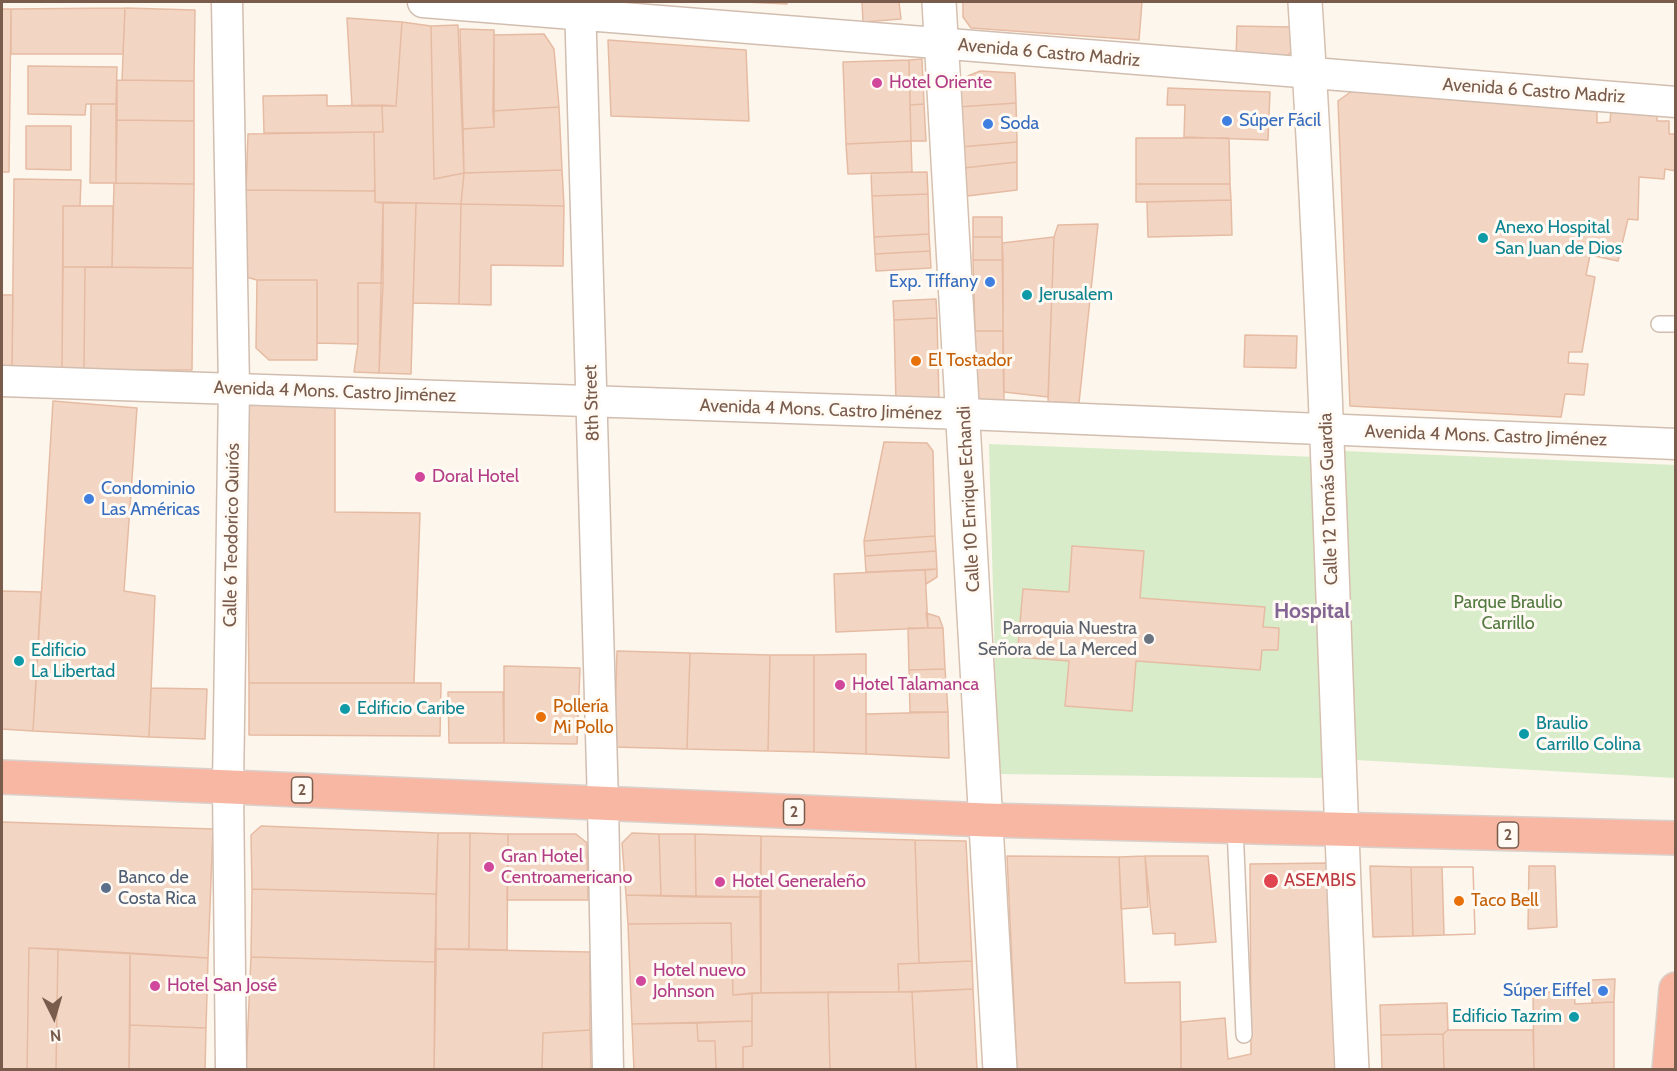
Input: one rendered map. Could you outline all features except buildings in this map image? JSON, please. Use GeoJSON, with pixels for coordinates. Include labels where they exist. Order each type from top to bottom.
{"type":"FeatureCollection","features":[{"type":"Feature","properties":{"kind":"highway","name":"2"},"geometry":{"type":"LineString","coordinates":[[2,777],[986,820],[1676,838]]}},
{"type":"Feature","properties":{"kind":"highway"},"geometry":{"type":"LineString","coordinates":[[1669,1070],[1676,989]]}},
{"type":"Feature","properties":{"kind":"street","name":"Calle 6 Teodorico Quirós"},"geometry":{"type":"LineString","coordinates":[[228,2],[234,387],[228,786],[231,1070]]}},
{"type":"Feature","properties":{"kind":"street","name":"Avenida 6 Castro Madriz"},"geometry":{"type":"LineString","coordinates":[[423,2],[580,8],[941,44],[1676,102]]}},
{"type":"Feature","properties":{"kind":"street","name":"Calle 10 Enrique Echandi"},"geometry":{"type":"LineString","coordinates":[[939,2],[965,414],[1000,1070]]}},
{"type":"Feature","properties":{"kind":"street","name":"Calle 12 Tomás Guardia"},"geometry":{"type":"LineString","coordinates":[[1305,2],[1327,430],[1352,1070]]}},
{"type":"Feature","properties":{"kind":"street","name":"8th Street"},"geometry":{"type":"LineString","coordinates":[[580,8],[603,804],[608,1070]]}},
{"type":"Feature","properties":{"kind":"street","name":"Avenida 4 Mons. Castro Jiménez"},"geometry":{"type":"LineString","coordinates":[[2,381],[234,387],[592,403],[965,414],[1676,444]]}},
{"type":"Feature","properties":{"kind":"lane"},"geometry":{"type":"LineString","coordinates":[[1659,324],[1676,324]]}},
{"type":"Feature","properties":{"kind":"lane"},"geometry":{"type":"LineString","coordinates":[[1235,827],[1244,1035]]}},
{"type":"Feature","properties":{"kind":"green space"},"geometry":{"type":"Polygon","coordinates":[[[989,444],[1316,457],[1326,778],[998,774],[989,444]],[[1073,546],[1069,592],[1023,589],[1017,657],[1069,661],[1066,706],[1132,711],[1136,661],[1259,670],[1262,650],[1278,650],[1279,628],[1263,627],[1264,607],[1140,598],[1144,551],[1073,546]]]}},
{"type":"Feature","properties":{"kind":"green space","name":"Parque Braulio Carrillo"},"geometry":{"type":"Polygon","coordinates":[[[1343,451],[1675,465],[1675,778],[1356,760],[1343,451]]]}},
{"type":"Feature","properties":{"kind":"place","name":"Hotel Oriente"},"geometry":{"type":"Point","coordinates":[877,83]}},
{"type":"Feature","properties":{"kind":"place","name":"Súper Fácil"},"geometry":{"type":"Point","coordinates":[1227,121]}},
{"type":"Feature","properties":{"kind":"place","name":"Soda"},"geometry":{"type":"Point","coordinates":[988,124]}},
{"type":"Feature","properties":{"kind":"place","name":"Anexo Hospital San Juan de Dios"},"geometry":{"type":"Point","coordinates":[1483,238]}},
{"type":"Feature","properties":{"kind":"place","name":"Exp. Tiffany"},"geometry":{"type":"Point","coordinates":[990,282]}},
{"type":"Feature","properties":{"kind":"place","name":"Jerusalem"},"geometry":{"type":"Point","coordinates":[1027,295]}},
{"type":"Feature","properties":{"kind":"place","name":"El Tostador"},"geometry":{"type":"Point","coordinates":[916,361]}},
{"type":"Feature","properties":{"kind":"place","name":"Doral Hotel"},"geometry":{"type":"Point","coordinates":[420,477]}},
{"type":"Feature","properties":{"kind":"place","name":"Condominio Las Américas"},"geometry":{"type":"Point","coordinates":[89,499]}},
{"type":"Feature","properties":{"kind":"place","name":"Parroquia Nuestra Señora de La Merced"},"geometry":{"type":"Point","coordinates":[1149,639]}},
{"type":"Feature","properties":{"kind":"place","name":"Edificio La Libertad"},"geometry":{"type":"Point","coordinates":[19,661]}},
{"type":"Feature","properties":{"kind":"place","name":"Hotel Talamanca"},"geometry":{"type":"Point","coordinates":[840,685]}},
{"type":"Feature","properties":{"kind":"place","name":"Edificio Caribe"},"geometry":{"type":"Point","coordinates":[345,709]}},
{"type":"Feature","properties":{"kind":"place","name":"Pollería Mi Pollo"},"geometry":{"type":"Point","coordinates":[541,717]}},
{"type":"Feature","properties":{"kind":"place","name":"Braulio Carrillo Colina"},"geometry":{"type":"Point","coordinates":[1524,734]}},
{"type":"Feature","properties":{"kind":"place","name":"Gran Hotel Centroamericano"},"geometry":{"type":"Point","coordinates":[489,867]}},
{"type":"Feature","properties":{"kind":"place","name":"ASEMBIS"},"geometry":{"type":"Point","coordinates":[1271,881]}},
{"type":"Feature","properties":{"kind":"place","name":"Hotel Generaleño"},"geometry":{"type":"Point","coordinates":[720,882]}},
{"type":"Feature","properties":{"kind":"place","name":"Banco de Costa Rica"},"geometry":{"type":"Point","coordinates":[106,888]}},
{"type":"Feature","properties":{"kind":"place","name":"Taco Bell"},"geometry":{"type":"Point","coordinates":[1459,901]}},
{"type":"Feature","properties":{"kind":"place","name":"Hotel nuevo Johnson"},"geometry":{"type":"Point","coordinates":[641,981]}},
{"type":"Feature","properties":{"kind":"place","name":"Hotel San José"},"geometry":{"type":"Point","coordinates":[155,986]}},
{"type":"Feature","properties":{"kind":"place","name":"Súper Eiffel"},"geometry":{"type":"Point","coordinates":[1603,991]}},
{"type":"Feature","properties":{"kind":"place","name":"Edificio Tazrim"},"geometry":{"type":"Point","coordinates":[1574,1017]}},
{"type":"Feature","properties":{"kind":"district","name":"Hospital"},"geometry":{"type":"Point","coordinates":[1312,612]}}]}
